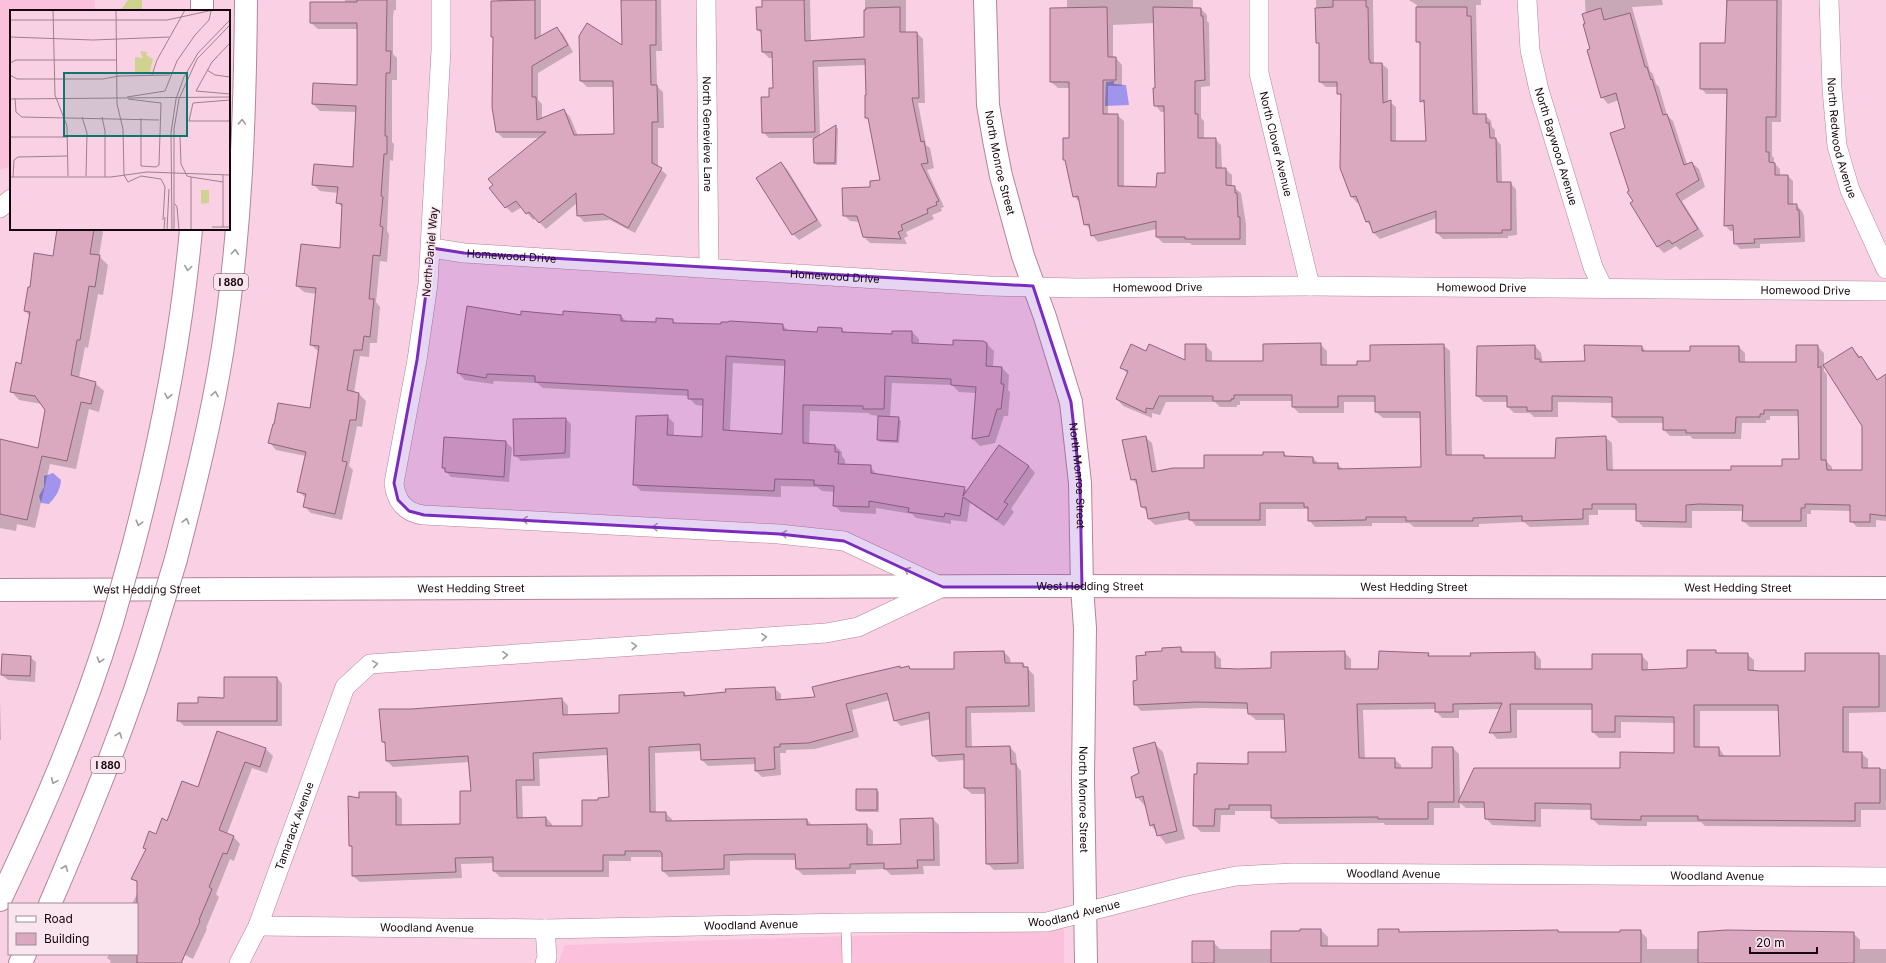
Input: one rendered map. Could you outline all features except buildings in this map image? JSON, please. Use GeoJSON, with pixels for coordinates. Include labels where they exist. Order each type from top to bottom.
{"type":"FeatureCollection","features":[{"type":"Feature","properties":{"kind":"main road","name":"I 880"},"geometry":{"type":"LineString","coordinates":[[50,903],[97,794],[141,675],[176,559],[208,428],[225,331],[235,253],[240,178],[246,0]]}},
{"type":"Feature","properties":{"kind":"main road","name":"North Monroe Street"},"geometry":{"type":"LineString","coordinates":[[985,0],[987,90],[994,140],[1021,248],[1045,317],[1071,402],[1080,483],[1082,586],[1085,628],[1083,777],[1086,963]]}},
{"type":"Feature","properties":{"kind":"main road"},"geometry":{"type":"LineString","coordinates":[[0,900],[68,750],[96,675],[112,622],[130,558],[164,421],[178,340],[192,230]]}},
{"type":"Feature","properties":{"kind":"main road","name":"West Hedding Street"},"geometry":{"type":"LineString","coordinates":[[0,590],[1082,586],[1886,588]]}},
{"type":"Feature","properties":{"kind":"street","name":"North Daniel Way"},"geometry":{"type":"LineString","coordinates":[[398,500],[394,483],[417,360],[432,248],[441,50],[441,0]]}},
{"type":"Feature","properties":{"kind":"street","name":"North Genevieve Lane"},"geometry":{"type":"LineString","coordinates":[[706,0],[709,268]]}},
{"type":"Feature","properties":{"kind":"street","name":"North Clover Avenue"},"geometry":{"type":"LineString","coordinates":[[1259,0],[1260,73],[1310,286]]}},
{"type":"Feature","properties":{"kind":"street","name":"North Baywood Avenue"},"geometry":{"type":"LineString","coordinates":[[1527,0],[1530,50],[1539,90],[1593,267],[1603,288]]}},
{"type":"Feature","properties":{"kind":"street","name":"North Redwood Avenue"},"geometry":{"type":"LineString","coordinates":[[1829,0],[1832,89],[1837,146],[1850,190],[1886,269]]}},
{"type":"Feature","properties":{"kind":"street"},"geometry":{"type":"LineString","coordinates":[[0,208],[10,200]]}},
{"type":"Feature","properties":{"kind":"street","name":"Homewood Drive"},"geometry":{"type":"LineString","coordinates":[[432,248],[464,253],[989,286],[1081,288],[1310,286],[1886,291]]}},
{"type":"Feature","properties":{"kind":"street","name":"West Hedding Street"},"geometry":{"type":"LineString","coordinates":[[398,500],[409,511],[424,515],[779,534],[844,541],[943,587]]}},
{"type":"Feature","properties":{"kind":"street","name":"West Hedding Street"},"geometry":{"type":"LineString","coordinates":[[344,687],[370,664],[826,633],[858,627],[943,587]]}},
{"type":"Feature","properties":{"kind":"street","name":"Tamarack Avenue"},"geometry":{"type":"LineString","coordinates":[[239,963],[258,926],[344,687]]}},
{"type":"Feature","properties":{"kind":"street","name":"Woodland Avenue"},"geometry":{"type":"LineString","coordinates":[[258,926],[545,929],[846,923],[1047,922],[1187,886],[1236,876],[1293,873],[1886,877]]}},
{"type":"Feature","properties":{"kind":"street"},"geometry":{"type":"LineString","coordinates":[[545,929],[547,957],[545,963]]}},
{"type":"Feature","properties":{"kind":"lane"},"geometry":{"type":"LineString","coordinates":[[846,923],[847,963]]}},
{"type":"Feature","properties":{"kind":"highlighted area"},"geometry":{"type":"Polygon","coordinates":[[[432,248],[464,253],[1033,286],[1071,402],[1080,483],[1082,587],[943,587],[844,541],[779,534],[424,515],[409,511],[398,500],[394,483],[417,360],[432,248]]]}},
{"type":"Feature","properties":{"kind":"shaded area"},"geometry":{"type":"Polygon","coordinates":[[[0,0],[95,0],[95,10],[10,10],[10,166],[0,170],[0,0]]]}},
{"type":"Feature","properties":{"kind":"shaded area"},"geometry":{"type":"Polygon","coordinates":[[[1114,81],[1114,84],[1126,85],[1129,105],[1105,106],[1106,82],[1114,81]]]}},
{"type":"Feature","properties":{"kind":"shaded area"},"geometry":{"type":"Polygon","coordinates":[[[53,473],[61,480],[59,490],[49,504],[41,503],[39,496],[44,487],[44,476],[53,473]]]}},
{"type":"Feature","properties":{"kind":"shaded area"},"geometry":{"type":"Polygon","coordinates":[[[1064,929],[1064,963],[558,963],[565,945],[1064,929]]]}},
{"type":"Feature","properties":{"kind":"green space"},"geometry":{"type":"Polygon","coordinates":[[[128,0],[142,0],[142,10],[121,10],[128,0]]]}}]}
